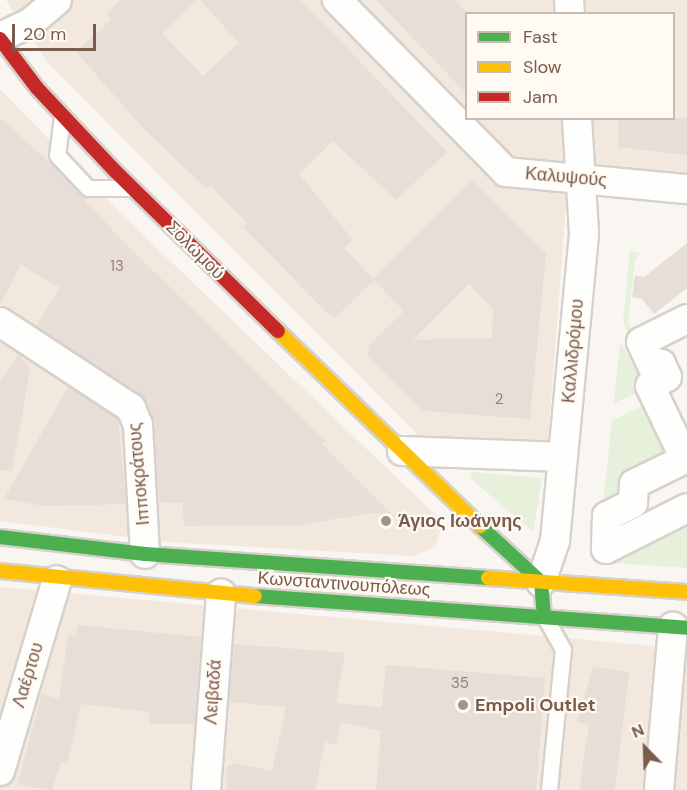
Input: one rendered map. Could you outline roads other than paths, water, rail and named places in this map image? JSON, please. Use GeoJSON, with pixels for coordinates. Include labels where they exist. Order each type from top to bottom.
{"type":"FeatureCollection","features":[{"type":"Feature","properties":{"kind":"main road","name":"Σολωμού"},"geometry":{"type":"LineString","coordinates":[[0,38],[62,116],[133,188],[402,451],[542,582]]}},
{"type":"Feature","properties":{"kind":"main road","name":"Κωνσταντινουπόλεως"},"geometry":{"type":"LineString","coordinates":[[0,537],[146,554],[687,592]]}},
{"type":"Feature","properties":{"kind":"main road","name":"Κωνσταντινουπόλεως"},"geometry":{"type":"LineString","coordinates":[[0,571],[57,580],[221,594],[544,615],[680,627]]}},
{"type":"Feature","properties":{"kind":"main road"},"geometry":{"type":"LineString","coordinates":[[542,582],[544,615]]}},
{"type":"Feature","properties":{"kind":"street"},"geometry":{"type":"LineString","coordinates":[[0,38],[30,23],[57,0]]}},
{"type":"Feature","properties":{"kind":"street","name":"Καλυψούς"},"geometry":{"type":"LineString","coordinates":[[337,0],[506,172],[687,189]]}},
{"type":"Feature","properties":{"kind":"street","name":"Καλλιδρόμου"},"geometry":{"type":"LineString","coordinates":[[542,582],[555,541],[584,233],[577,120]]}},
{"type":"Feature","properties":{"kind":"street"},"geometry":{"type":"LineString","coordinates":[[687,319],[641,342],[653,368],[661,364],[668,378],[650,386],[686,459],[634,484],[633,503],[607,516],[606,549],[687,508]]}},
{"type":"Feature","properties":{"kind":"street","name":"Ιπποκράτους"},"geometry":{"type":"LineString","coordinates":[[0,322],[131,408],[138,425],[146,554]]}},
{"type":"Feature","properties":{"kind":"street"},"geometry":{"type":"LineString","coordinates":[[402,451],[563,457]]}},
{"type":"Feature","properties":{"kind":"street","name":"Λαέρτου"},"geometry":{"type":"LineString","coordinates":[[0,771],[57,580]]}},
{"type":"Feature","properties":{"kind":"street","name":"Λειβαδά"},"geometry":{"type":"LineString","coordinates":[[206,790],[221,594]]}},
{"type":"Feature","properties":{"kind":"street"},"geometry":{"type":"LineString","coordinates":[[659,790],[680,627]]}},
{"type":"Feature","properties":{"kind":"lane"},"geometry":{"type":"LineString","coordinates":[[62,116],[57,155],[88,188],[133,188]]}},
{"type":"Feature","properties":{"kind":"lane"},"geometry":{"type":"LineString","coordinates":[[544,615],[563,649],[549,790]]}},
{"type":"Feature","properties":{"kind":"place","name":"Άγιος Ιωάννης"},"geometry":{"type":"Point","coordinates":[386,521]}},
{"type":"Feature","properties":{"kind":"place","name":"Empoli Outlet"},"geometry":{"type":"Point","coordinates":[463,705]}}]}
